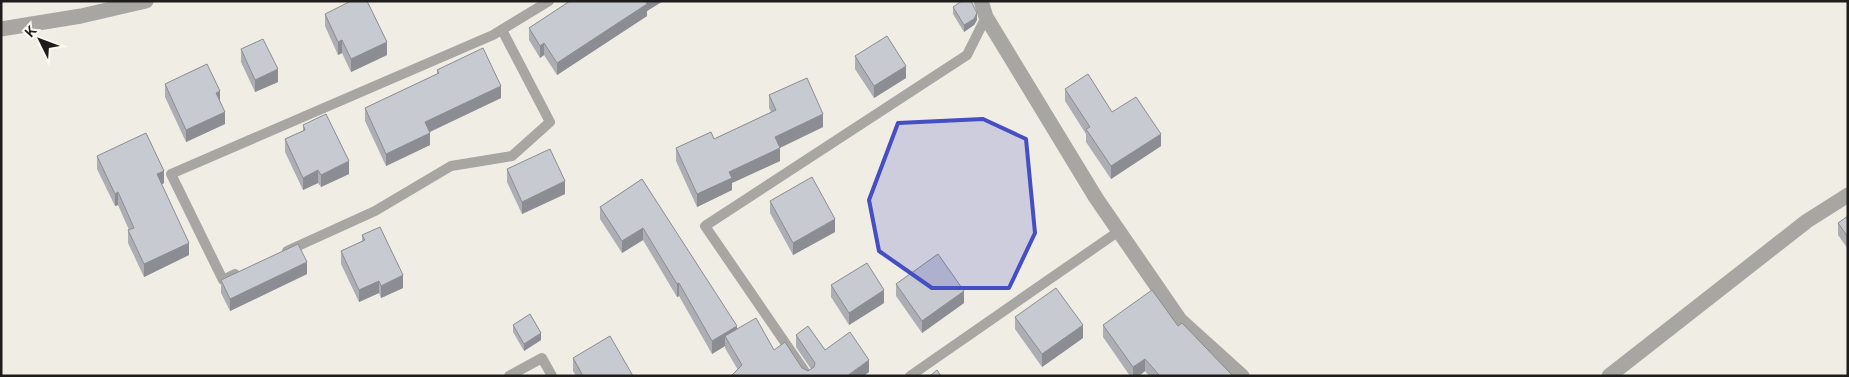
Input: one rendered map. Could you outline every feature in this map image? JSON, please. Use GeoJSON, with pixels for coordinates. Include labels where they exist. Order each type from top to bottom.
{"type":"FeatureCollection","features":[{"type":"Feature","properties":{"kind":"street"},"geometry":{"type":"LineString","coordinates":[[1,29],[81,16],[146,1]]}},
{"type":"Feature","properties":{"kind":"street"},"geometry":{"type":"LineString","coordinates":[[981,1],[986,17],[1096,198],[1180,320],[1242,376]]}},
{"type":"Feature","properties":{"kind":"street"},"geometry":{"type":"LineString","coordinates":[[1609,376],[1807,221],[1848,195]]}},
{"type":"Feature","properties":{"kind":"lane"},"geometry":{"type":"LineString","coordinates":[[241,272],[224,280],[171,174],[502,30],[549,1]]}},
{"type":"Feature","properties":{"kind":"lane"},"geometry":{"type":"LineString","coordinates":[[808,376],[705,226],[967,55],[986,17]]}},
{"type":"Feature","properties":{"kind":"lane"},"geometry":{"type":"LineString","coordinates":[[277,256],[375,211],[451,166],[512,156],[550,122],[502,30]]}},
{"type":"Feature","properties":{"kind":"lane"},"geometry":{"type":"LineString","coordinates":[[910,376],[1119,231]]}},
{"type":"Feature","properties":{"kind":"lane"},"geometry":{"type":"LineString","coordinates":[[509,376],[542,358],[552,376]]}},
{"type":"Feature","properties":{"kind":"highlighted area"},"geometry":{"type":"Polygon","coordinates":[[[983,119],[1026,139],[1035,233],[1009,288],[932,288],[879,251],[869,200],[898,123],[983,119]]]}},
{"type":"Feature","properties":{"kind":"building"},"geometry":{"type":"Polygon","coordinates":[[[351,1],[367,1],[387,42],[351,59],[342,40],[338,42],[325,14],[351,1]]]}},
{"type":"Feature","properties":{"kind":"building"},"geometry":{"type":"Polygon","coordinates":[[[570,1],[646,1],[647,4],[557,63],[544,43],[540,46],[529,28],[570,1]]]}},
{"type":"Feature","properties":{"kind":"building"},"geometry":{"type":"Polygon","coordinates":[[[962,1],[971,1],[977,13],[974,19],[964,25],[953,7],[962,1]]]}},
{"type":"Feature","properties":{"kind":"building"},"geometry":{"type":"Polygon","coordinates":[[[887,36],[906,66],[874,86],[855,56],[887,36]]]}},
{"type":"Feature","properties":{"kind":"building"},"geometry":{"type":"Polygon","coordinates":[[[263,39],[278,69],[255,80],[241,49],[263,39]]]}},
{"type":"Feature","properties":{"kind":"building"},"geometry":{"type":"Polygon","coordinates":[[[483,48],[501,86],[425,122],[430,133],[386,154],[365,108],[439,73],[437,70],[483,48]]]}},
{"type":"Feature","properties":{"kind":"building"},"geometry":{"type":"Polygon","coordinates":[[[207,64],[220,91],[216,93],[225,112],[186,130],[165,84],[207,64]]]}},
{"type":"Feature","properties":{"kind":"building"},"geometry":{"type":"Polygon","coordinates":[[[1088,74],[1112,112],[1136,97],[1161,134],[1111,166],[1086,129],[1090,127],[1065,89],[1088,74]]]}},
{"type":"Feature","properties":{"kind":"building"},"geometry":{"type":"Polygon","coordinates":[[[807,78],[823,114],[775,137],[780,148],[729,172],[732,178],[697,194],[676,148],[711,132],[714,139],[776,110],[769,95],[807,78]]]}},
{"type":"Feature","properties":{"kind":"building"},"geometry":{"type":"Polygon","coordinates":[[[326,114],[349,161],[321,175],[318,170],[303,178],[285,139],[305,130],[303,125],[326,114]]]}},
{"type":"Feature","properties":{"kind":"building"},"geometry":{"type":"Polygon","coordinates":[[[146,133],[164,171],[157,174],[189,243],[144,264],[128,230],[134,228],[118,192],[115,194],[97,156],[146,133]]]}},
{"type":"Feature","properties":{"kind":"building"},"geometry":{"type":"Polygon","coordinates":[[[550,149],[565,181],[522,202],[507,169],[550,149]]]}},
{"type":"Feature","properties":{"kind":"building"},"geometry":{"type":"Polygon","coordinates":[[[812,177],[835,219],[793,243],[770,201],[812,177]]]}},
{"type":"Feature","properties":{"kind":"building"},"geometry":{"type":"Polygon","coordinates":[[[642,179],[737,326],[712,341],[679,283],[677,284],[643,228],[622,241],[600,207],[642,179]]]}},
{"type":"Feature","properties":{"kind":"building"},"geometry":{"type":"Polygon","coordinates":[[[1848,216],[1848,237],[1838,223],[1848,216]]]}},
{"type":"Feature","properties":{"kind":"building"},"geometry":{"type":"Polygon","coordinates":[[[380,227],[403,275],[381,286],[379,281],[359,290],[341,251],[365,240],[362,235],[380,227]]]}},
{"type":"Feature","properties":{"kind":"building"},"geometry":{"type":"Polygon","coordinates":[[[298,244],[307,262],[230,299],[221,280],[298,244]]]}},
{"type":"Feature","properties":{"kind":"building"},"geometry":{"type":"Polygon","coordinates":[[[938,254],[964,291],[922,321],[896,284],[938,254]]]}},
{"type":"Feature","properties":{"kind":"building"},"geometry":{"type":"Polygon","coordinates":[[[867,263],[884,290],[849,313],[831,285],[867,263]]]}},
{"type":"Feature","properties":{"kind":"building"},"geometry":{"type":"Polygon","coordinates":[[[1056,288],[1083,325],[1042,354],[1015,317],[1056,288]]]}},
{"type":"Feature","properties":{"kind":"building"},"geometry":{"type":"Polygon","coordinates":[[[1152,290],[1178,326],[1182,323],[1233,376],[1160,376],[1145,359],[1133,367],[1103,325],[1152,290]]]}},
{"type":"Feature","properties":{"kind":"building"},"geometry":{"type":"Polygon","coordinates":[[[530,314],[541,333],[524,344],[513,325],[530,314]]]}},
{"type":"Feature","properties":{"kind":"building"},"geometry":{"type":"Polygon","coordinates":[[[756,318],[774,350],[785,342],[802,368],[808,371],[814,367],[815,363],[796,335],[808,326],[825,350],[850,332],[869,360],[847,376],[731,376],[742,365],[725,336],[756,318]]]}},
{"type":"Feature","properties":{"kind":"building"},"geometry":{"type":"Polygon","coordinates":[[[610,336],[633,376],[583,376],[573,358],[610,336]]]}},
{"type":"Feature","properties":{"kind":"building"},"geometry":{"type":"Polygon","coordinates":[[[937,370],[941,376],[930,376],[937,370]]]}}]}
